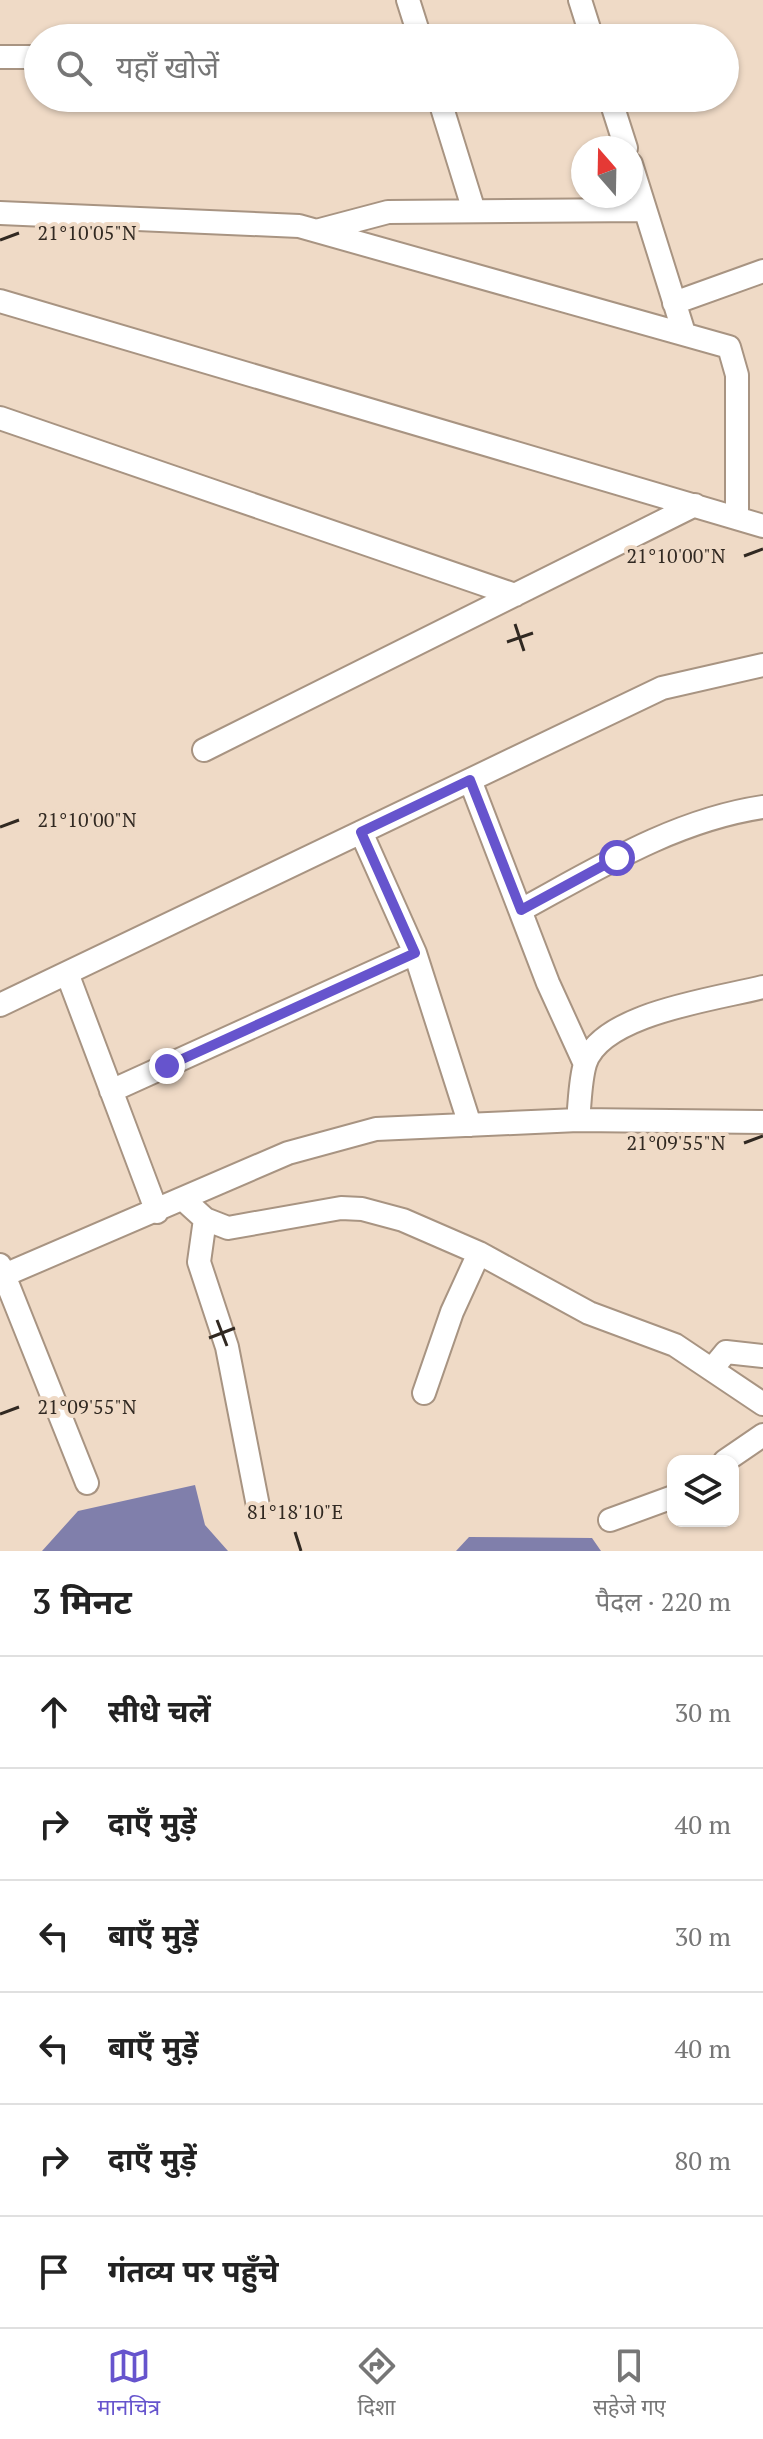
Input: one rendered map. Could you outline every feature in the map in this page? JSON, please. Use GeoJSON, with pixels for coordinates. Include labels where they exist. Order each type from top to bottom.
{"type":"FeatureCollection","features":[{"type":"Feature","properties":{"kind":"street"},"geometry":{"type":"LineString","coordinates":[[408,0],[416,24]]}},
{"type":"Feature","properties":{"kind":"street"},"geometry":{"type":"LineString","coordinates":[[580,0],[588,24]]}},
{"type":"Feature","properties":{"kind":"street"},"geometry":{"type":"LineString","coordinates":[[0,57],[24,57]]}},
{"type":"Feature","properties":{"kind":"street"},"geometry":{"type":"LineString","coordinates":[[443,112],[474,211]]}},
{"type":"Feature","properties":{"kind":"street"},"geometry":{"type":"LineString","coordinates":[[614,112],[622,136]]}},
{"type":"Feature","properties":{"kind":"street"},"geometry":{"type":"LineString","coordinates":[[643,203],[684,333]]}},
{"type":"Feature","properties":{"kind":"street"},"geometry":{"type":"LineString","coordinates":[[320,230],[388,212],[645,210]]}},
{"type":"Feature","properties":{"kind":"street"},"geometry":{"type":"LineString","coordinates":[[0,213],[272,223],[320,230],[729,347],[734,355],[737,375],[737,518]]}},
{"type":"Feature","properties":{"kind":"street"},"geometry":{"type":"LineString","coordinates":[[674,303],[763,271]]}},
{"type":"Feature","properties":{"kind":"street"},"geometry":{"type":"LineString","coordinates":[[0,301],[763,526]]}},
{"type":"Feature","properties":{"kind":"street"},"geometry":{"type":"LineString","coordinates":[[0,418],[515,595]]}},
{"type":"Feature","properties":{"kind":"street"},"geometry":{"type":"LineString","coordinates":[[204,750],[695,505]]}},
{"type":"Feature","properties":{"kind":"street"},"geometry":{"type":"LineString","coordinates":[[0,1005],[662,688],[763,665]]}},
{"type":"Feature","properties":{"kind":"street"},"geometry":{"type":"LineString","coordinates":[[470,780],[585,1064]]}},
{"type":"Feature","properties":{"kind":"street"},"geometry":{"type":"LineString","coordinates":[[521,910],[642,845],[721,815],[763,807]]}},
{"type":"Feature","properties":{"kind":"street"},"geometry":{"type":"LineString","coordinates":[[361,832],[415,953],[470,1125]]}},
{"type":"Feature","properties":{"kind":"street"},"geometry":{"type":"LineString","coordinates":[[111,1091],[415,953]]}},
{"type":"Feature","properties":{"kind":"street"},"geometry":{"type":"LineString","coordinates":[[67,973],[157,1212]]}},
{"type":"Feature","properties":{"kind":"street"},"geometry":{"type":"LineString","coordinates":[[578,1120],[585,1064],[593,1048],[611,1032],[642,1018],[763,987]]}},
{"type":"Feature","properties":{"kind":"street"},"geometry":{"type":"LineString","coordinates":[[87,1483],[1,1272],[157,1212],[288,1153],[376,1129],[578,1120],[763,1122]]}},
{"type":"Feature","properties":{"kind":"street"},"geometry":{"type":"LineString","coordinates":[[184,1200],[205,1219],[240,1229],[324,1211],[362,1209],[403,1220],[479,1253],[589,1313],[675,1345],[763,1404]]}},
{"type":"Feature","properties":{"kind":"street"},"geometry":{"type":"LineString","coordinates":[[205,1219],[199,1262],[227,1347],[258,1506]]}},
{"type":"Feature","properties":{"kind":"street"},"geometry":{"type":"LineString","coordinates":[[424,1393],[452,1312],[479,1253]]}},
{"type":"Feature","properties":{"kind":"street"},"geometry":{"type":"LineString","coordinates":[[712,1369],[723,1354],[730,1351],[763,1356]]}},
{"type":"Feature","properties":{"kind":"street"},"geometry":{"type":"LineString","coordinates":[[734,1455],[763,1435]]}},
{"type":"Feature","properties":{"kind":"street"},"geometry":{"type":"LineString","coordinates":[[610,1520],[667,1499]]}},
{"type":"Feature","properties":{"kind":"water"},"geometry":{"type":"Polygon","coordinates":[[[195,1485],[205,1525],[228,1551],[42,1551],[78,1511],[195,1485]]]}},
{"type":"Feature","properties":{"kind":"water"},"geometry":{"type":"Polygon","coordinates":[[[469,1537],[592,1538],[601,1551],[456,1551],[469,1537]]]}},
{"type":"Feature","properties":{"kind":"route"},"geometry":{"type":"LineString","coordinates":[[167,1066],[415,953],[361,832],[470,780],[521,910],[617,858]]}}]}
